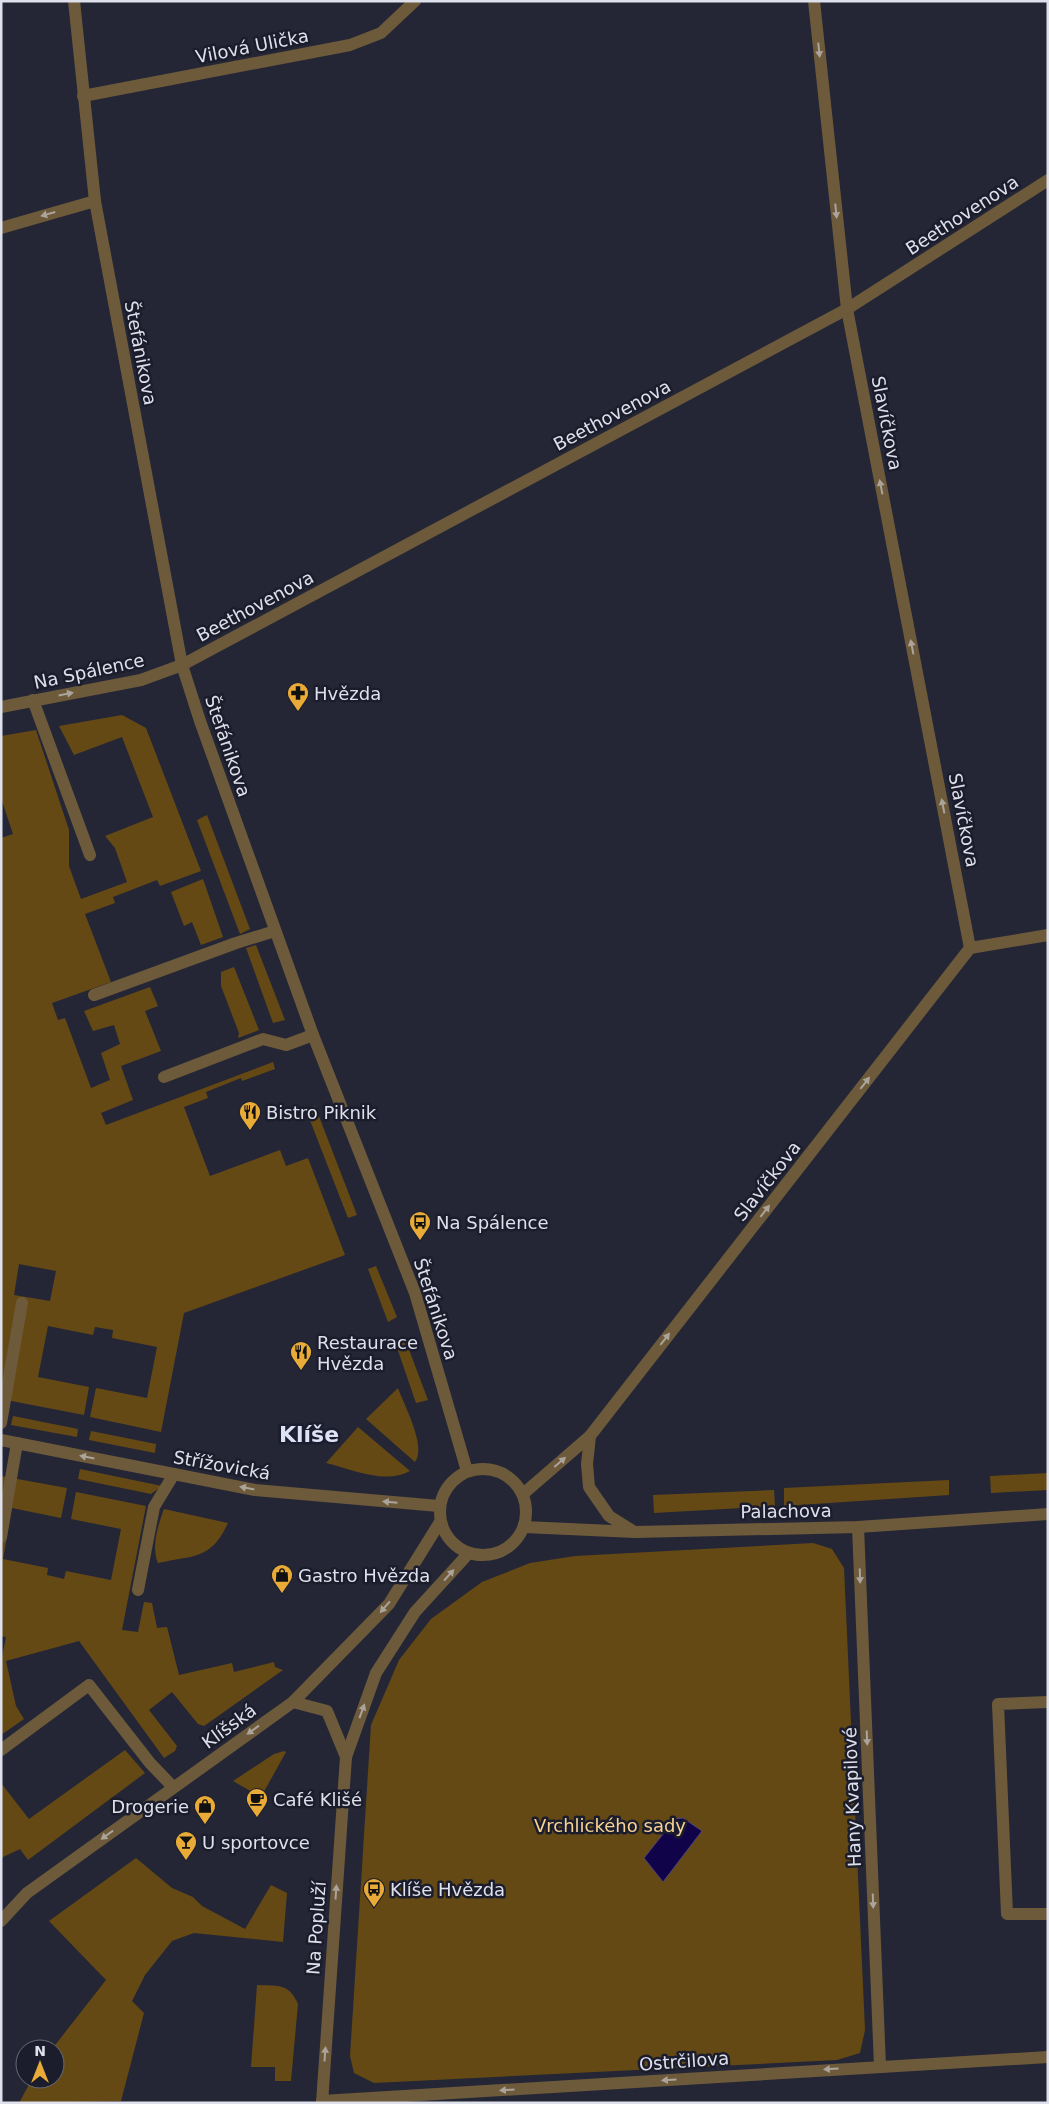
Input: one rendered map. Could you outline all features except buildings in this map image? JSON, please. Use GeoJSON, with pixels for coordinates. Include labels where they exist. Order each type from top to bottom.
{"type":"FeatureCollection","features":[{"type":"Feature","properties":{"kind":"street","name":"Štefánikova"},"geometry":{"type":"LineString","coordinates":[[74,1],[95,201],[182,665],[200,721],[313,1035],[415,1293],[467,1471]]}},
{"type":"Feature","properties":{"kind":"street","name":"Vilová Ulička"},"geometry":{"type":"LineString","coordinates":[[83,96],[350,45],[381,33],[415,1]]}},
{"type":"Feature","properties":{"kind":"street","name":"Slavíčkova"},"geometry":{"type":"LineString","coordinates":[[523,1494],[590,1436],[970,948],[847,309],[814,1]]}},
{"type":"Feature","properties":{"kind":"street","name":"Beethovenova"},"geometry":{"type":"LineString","coordinates":[[182,665],[847,309],[1048,180]]}},
{"type":"Feature","properties":{"kind":"street"},"geometry":{"type":"LineString","coordinates":[[1,228],[95,201]]}},
{"type":"Feature","properties":{"kind":"street","name":"Na Spálence"},"geometry":{"type":"LineString","coordinates":[[1,706],[141,680],[182,665]]}},
{"type":"Feature","properties":{"kind":"street"},"geometry":{"type":"LineString","coordinates":[[33,700],[90,855]]}},
{"type":"Feature","properties":{"kind":"street"},"geometry":{"type":"LineString","coordinates":[[94,995],[236,943],[275,931]]}},
{"type":"Feature","properties":{"kind":"street"},"geometry":{"type":"LineString","coordinates":[[970,948],[1048,935]]}},
{"type":"Feature","properties":{"kind":"street"},"geometry":{"type":"LineString","coordinates":[[164,1077],[264,1039],[286,1045],[313,1035]]}},
{"type":"Feature","properties":{"kind":"street"},"geometry":{"type":"LineString","coordinates":[[1,1423],[22,1303]]}},
{"type":"Feature","properties":{"kind":"street"},"geometry":{"type":"LineString","coordinates":[[590,1436],[587,1464],[589,1487],[609,1516],[635,1532]]}},
{"type":"Feature","properties":{"kind":"street","name":"Střížovická"},"geometry":{"type":"LineString","coordinates":[[1,1440],[255,1490],[439,1506]]}},
{"type":"Feature","properties":{"kind":"street"},"geometry":{"type":"LineString","coordinates":[[1,1537],[17,1443]]}},
{"type":"Feature","properties":{"kind":"street"},"geometry":{"type":"LineString","coordinates":[[485,1468],[508,1476],[523,1494],[527,1511],[524,1527],[512,1544],[497,1554],[481,1556],[468,1554],[450,1542],[440,1522],[439,1506],[448,1484],[467,1471],[485,1468]]}},
{"type":"Feature","properties":{"kind":"street"},"geometry":{"type":"LineString","coordinates":[[138,1590],[154,1507],[174,1474]]}},
{"type":"Feature","properties":{"kind":"street","name":"Palachova"},"geometry":{"type":"LineString","coordinates":[[524,1527],[635,1532],[858,1527],[1048,1514]]}},
{"type":"Feature","properties":{"kind":"street","name":"Klíšská"},"geometry":{"type":"LineString","coordinates":[[1,1921],[27,1893],[293,1702],[388,1604],[440,1522]]}},
{"type":"Feature","properties":{"kind":"street","name":"Hany Kvapilové"},"geometry":{"type":"LineString","coordinates":[[858,1527],[880,2066]]}},
{"type":"Feature","properties":{"kind":"street","name":"Na Popluží"},"geometry":{"type":"LineString","coordinates":[[322,2102],[346,1757],[376,1673],[415,1612],[468,1554]]}},
{"type":"Feature","properties":{"kind":"street"},"geometry":{"type":"LineString","coordinates":[[1,1750],[89,1684],[150,1763],[173,1788]]}},
{"type":"Feature","properties":{"kind":"street","name":"Na Popluží"},"geometry":{"type":"LineString","coordinates":[[293,1702],[327,1711],[346,1757]]}},
{"type":"Feature","properties":{"kind":"street"},"geometry":{"type":"LineString","coordinates":[[1048,1702],[998,1704],[1007,1914],[1048,1914]]}},
{"type":"Feature","properties":{"kind":"street","name":"Ostrčilova"},"geometry":{"type":"LineString","coordinates":[[322,2102],[1048,2057]]}},
{"type":"Feature","properties":{"kind":"green space"},"geometry":{"type":"Polygon","coordinates":[[[122,715],[146,728],[201,871],[160,886],[157,880],[113,897],[115,903],[85,914],[111,982],[52,1003],[58,1020],[65,1018],[91,1088],[110,1080],[101,1053],[120,1044],[114,1025],[93,1031],[84,1011],[150,987],[158,1006],[145,1011],[161,1051],[121,1066],[133,1100],[101,1113],[106,1125],[273,1062],[275,1069],[242,1081],[241,1078],[206,1092],[208,1098],[184,1107],[210,1176],[280,1150],[286,1166],[308,1158],[345,1255],[184,1313],[161,1432],[90,1417],[96,1388],[147,1398],[157,1347],[112,1338],[113,1330],[95,1327],[93,1335],[48,1326],[38,1377],[89,1387],[84,1415],[1,1399],[1,838],[13,834],[1,798],[1,736],[36,730],[69,830],[69,866],[81,899],[127,882],[115,848],[105,836],[153,817],[122,737],[74,755],[59,726],[122,715]],[[19,1264],[14,1295],[50,1301],[56,1271],[19,1264]]]}},
{"type":"Feature","properties":{"kind":"green space"},"geometry":{"type":"Polygon","coordinates":[[[207,815],[250,929],[240,934],[197,820],[207,815]]]}},
{"type":"Feature","properties":{"kind":"green space"},"geometry":{"type":"Polygon","coordinates":[[[203,879],[223,937],[201,945],[192,922],[184,926],[171,892],[203,879]]]}},
{"type":"Feature","properties":{"kind":"green space"},"geometry":{"type":"Polygon","coordinates":[[[256,945],[285,1020],[273,1023],[246,948],[256,945]]]}},
{"type":"Feature","properties":{"kind":"green space"},"geometry":{"type":"Polygon","coordinates":[[[234,967],[259,1030],[238,1038],[239,1033],[221,986],[221,972],[234,967]]]}},
{"type":"Feature","properties":{"kind":"green space"},"geometry":{"type":"Polygon","coordinates":[[[315,1106],[357,1215],[348,1218],[306,1110],[315,1106]]]}},
{"type":"Feature","properties":{"kind":"green space"},"geometry":{"type":"Polygon","coordinates":[[[376,1266],[397,1317],[388,1322],[368,1269],[376,1266]]]}},
{"type":"Feature","properties":{"kind":"green space"},"geometry":{"type":"Polygon","coordinates":[[[405,1339],[428,1400],[416,1403],[395,1342],[405,1339]]]}},
{"type":"Feature","properties":{"kind":"green space"},"geometry":{"type":"Polygon","coordinates":[[[398,1388],[416,1436],[418,1455],[415,1462],[366,1419],[398,1388]]]}},
{"type":"Feature","properties":{"kind":"green space"},"geometry":{"type":"Polygon","coordinates":[[[13,1416],[78,1429],[77,1437],[11,1425],[13,1416]]]}},
{"type":"Feature","properties":{"kind":"green space"},"geometry":{"type":"Polygon","coordinates":[[[358,1427],[410,1471],[390,1476],[368,1475],[326,1463],[358,1427]]]}},
{"type":"Feature","properties":{"kind":"green space"},"geometry":{"type":"Polygon","coordinates":[[[91,1431],[156,1444],[155,1453],[89,1440],[91,1431]]]}},
{"type":"Feature","properties":{"kind":"green space"},"geometry":{"type":"Polygon","coordinates":[[[80,1469],[162,1486],[151,1494],[78,1479],[80,1469]]]}},
{"type":"Feature","properties":{"kind":"green space"},"geometry":{"type":"Polygon","coordinates":[[[1048,1473],[1048,1490],[991,1493],[990,1476],[1048,1473]]]}},
{"type":"Feature","properties":{"kind":"green space"},"geometry":{"type":"Polygon","coordinates":[[[1,1476],[67,1488],[61,1518],[12,1508],[3,1559],[48,1568],[47,1575],[64,1579],[66,1571],[111,1580],[121,1529],[71,1519],[76,1492],[146,1506],[122,1630],[138,1632],[144,1602],[152,1603],[157,1628],[167,1627],[179,1675],[232,1663],[234,1672],[274,1662],[275,1667],[283,1670],[204,1726],[198,1724],[172,1692],[149,1710],[177,1746],[175,1751],[164,1758],[79,1641],[6,1661],[16,1706],[24,1719],[1,1735],[1,1662],[6,1637],[1,1636],[1,1476]]]}},
{"type":"Feature","properties":{"kind":"green space"},"geometry":{"type":"Polygon","coordinates":[[[949,1480],[949,1495],[784,1506],[784,1488],[949,1480]]]}},
{"type":"Feature","properties":{"kind":"green space"},"geometry":{"type":"Polygon","coordinates":[[[774,1490],[775,1506],[654,1513],[653,1495],[774,1490]]]}},
{"type":"Feature","properties":{"kind":"green space"},"geometry":{"type":"Polygon","coordinates":[[[164,1509],[228,1523],[222,1535],[208,1550],[191,1557],[158,1563],[155,1543],[164,1509]]]}},
{"type":"Feature","properties":{"kind":"green space","name":"Vrchlického sady"},"geometry":{"type":"Polygon","coordinates":[[[813,1543],[832,1549],[844,1568],[865,2030],[860,2053],[837,2060],[374,2083],[354,2073],[350,2056],[371,1725],[399,1660],[431,1619],[482,1582],[530,1563],[575,1556],[813,1543]]]}},
{"type":"Feature","properties":{"kind":"green space"},"geometry":{"type":"Polygon","coordinates":[[[125,1750],[145,1773],[28,1860],[20,1849],[1,1858],[1,1783],[29,1819],[125,1750]]]}},
{"type":"Feature","properties":{"kind":"green space"},"geometry":{"type":"Polygon","coordinates":[[[286,1752],[261,1797],[233,1781],[274,1754],[286,1752]]]}},
{"type":"Feature","properties":{"kind":"green space"},"geometry":{"type":"Polygon","coordinates":[[[136,1858],[172,1888],[193,1897],[202,1906],[245,1929],[271,1885],[287,1893],[283,1942],[194,1933],[172,1941],[145,1975],[132,2001],[144,2013],[121,2101],[19,2103],[27,2089],[65,2089],[65,2039],[60,2039],[106,1980],[49,1921],[136,1858]]]}},
{"type":"Feature","properties":{"kind":"green space"},"geometry":{"type":"Polygon","coordinates":[[[257,1985],[277,1986],[287,1989],[295,1997],[298,2004],[291,2081],[275,2081],[275,2067],[251,2067],[257,1985]]]}},
{"type":"Feature","properties":{"kind":"shaded area"},"geometry":{"type":"Polygon","coordinates":[[[683,1818],[702,1831],[663,1882],[644,1858],[675,1819],[683,1818]]]}},
{"type":"Feature","properties":{"kind":"place","name":"Hvězda"},"geometry":{"type":"Point","coordinates":[298,712]}},
{"type":"Feature","properties":{"kind":"place","name":"Bistro Piknik"},"geometry":{"type":"Point","coordinates":[250,1131]}},
{"type":"Feature","properties":{"kind":"place","name":"Na Spálence"},"geometry":{"type":"Point","coordinates":[420,1241]}},
{"type":"Feature","properties":{"kind":"place","name":"Restaurace Hvězda"},"geometry":{"type":"Point","coordinates":[301,1371]}},
{"type":"Feature","properties":{"kind":"place","name":"Gastro Hvězda"},"geometry":{"type":"Point","coordinates":[282,1594]}},
{"type":"Feature","properties":{"kind":"place","name":"Café Klišé"},"geometry":{"type":"Point","coordinates":[257,1818]}},
{"type":"Feature","properties":{"kind":"place","name":"Drogerie"},"geometry":{"type":"Point","coordinates":[205,1825]}},
{"type":"Feature","properties":{"kind":"place","name":"U sportovce"},"geometry":{"type":"Point","coordinates":[186,1861]}},
{"type":"Feature","properties":{"kind":"place","name":"Klíše Hvězda"},"geometry":{"type":"Point","coordinates":[374,1908]}},
{"type":"Feature","properties":{"kind":"district","name":"Klíše"},"geometry":{"type":"Point","coordinates":[309,1434]}}]}
